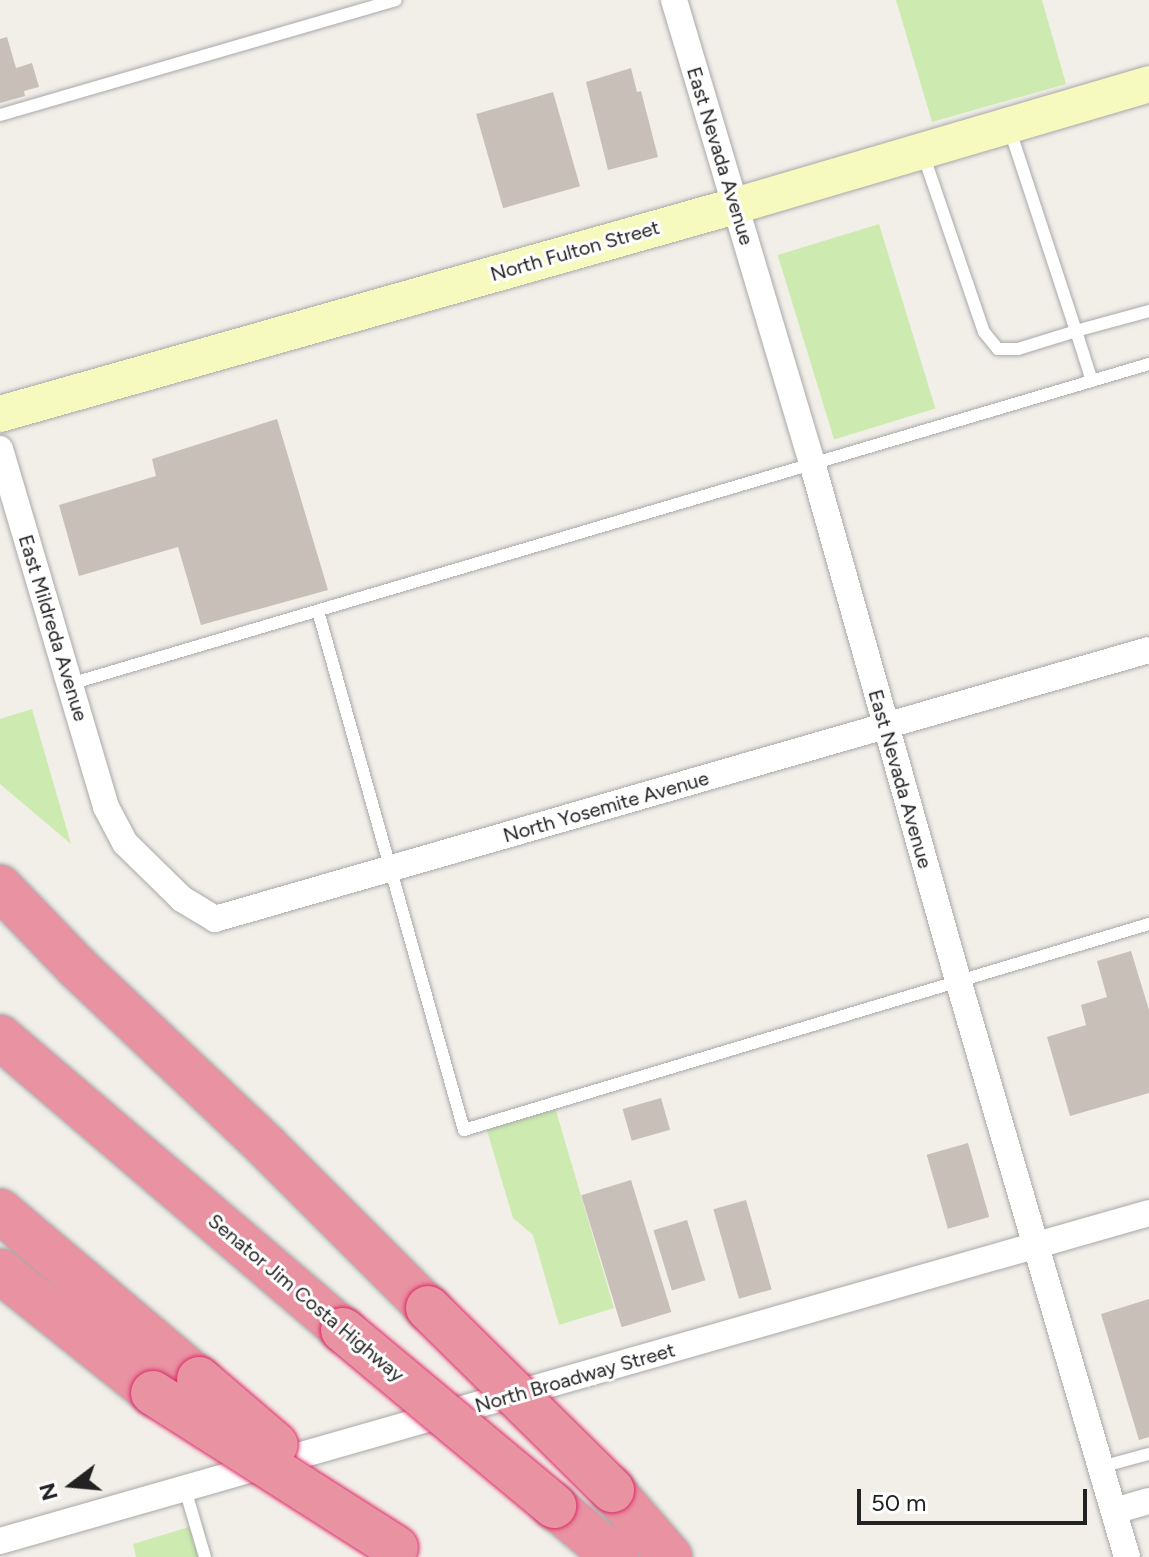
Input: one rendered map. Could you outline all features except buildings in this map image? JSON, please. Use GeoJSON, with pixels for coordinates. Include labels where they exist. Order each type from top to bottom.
{"type":"FeatureCollection","features":[{"type":"Feature","properties":{"kind":"highway"},"geometry":{"type":"LineString","coordinates":[[0,887],[78,968],[267,1147],[612,1490],[670,1557]]}},
{"type":"Feature","properties":{"kind":"highway","name":"Senator Jim Costa Highway"},"geometry":{"type":"LineString","coordinates":[[0,1037],[615,1557]]}},
{"type":"Feature","properties":{"kind":"highway"},"geometry":{"type":"LineString","coordinates":[[0,1211],[401,1553]]}},
{"type":"Feature","properties":{"kind":"highway"},"geometry":{"type":"LineString","coordinates":[[0,1271],[153,1393],[401,1553]]}},
{"type":"Feature","properties":{"kind":"main road","name":"North Fulton Street"},"geometry":{"type":"LineString","coordinates":[[0,414],[735,206],[1149,84]]}},
{"type":"Feature","properties":{"kind":"street","name":"East Nevada Avenue"},"geometry":{"type":"LineString","coordinates":[[674,0],[813,466],[958,980],[1127,1557]]}},
{"type":"Feature","properties":{"kind":"street","name":"East Mildreda Avenue"},"geometry":{"type":"LineString","coordinates":[[0,449],[106,807]]}},
{"type":"Feature","properties":{"kind":"street","name":"North Yosemite Avenue"},"geometry":{"type":"LineString","coordinates":[[106,807],[125,843],[182,899],[215,919],[1149,650]]}},
{"type":"Feature","properties":{"kind":"street","name":"North Broadway Street"},"geometry":{"type":"LineString","coordinates":[[0,1541],[1149,1213]]}},
{"type":"Feature","properties":{"kind":"street"},"geometry":{"type":"LineString","coordinates":[[1114,1511],[1149,1501]]}},
{"type":"Feature","properties":{"kind":"lane"},"geometry":{"type":"LineString","coordinates":[[0,115],[396,0]]}},
{"type":"Feature","properties":{"kind":"lane"},"geometry":{"type":"LineString","coordinates":[[1008,124],[1092,381]]}},
{"type":"Feature","properties":{"kind":"lane"},"geometry":{"type":"LineString","coordinates":[[922,150],[984,332],[998,349],[1018,349],[1149,311]]}},
{"type":"Feature","properties":{"kind":"lane"},"geometry":{"type":"LineString","coordinates":[[70,684],[1149,364]]}},
{"type":"Feature","properties":{"kind":"lane"},"geometry":{"type":"LineString","coordinates":[[318,611],[464,1130],[1149,924]]}},
{"type":"Feature","properties":{"kind":"lane"},"geometry":{"type":"LineString","coordinates":[[1101,1467],[1149,1454]]}},
{"type":"Feature","properties":{"kind":"lane"},"geometry":{"type":"LineString","coordinates":[[185,1489],[205,1557]]}},
{"type":"Feature","properties":{"kind":"green space"},"geometry":{"type":"Polygon","coordinates":[[[896,0],[1042,0],[1066,84],[932,122],[896,0]]]}},
{"type":"Feature","properties":{"kind":"green space"},"geometry":{"type":"Polygon","coordinates":[[[879,224],[935,409],[834,440],[778,255],[879,224]]]}},
{"type":"Feature","properties":{"kind":"green space"},"geometry":{"type":"Polygon","coordinates":[[[32,709],[71,844],[0,784],[0,719],[32,709]]]}},
{"type":"Feature","properties":{"kind":"green space"},"geometry":{"type":"Polygon","coordinates":[[[554,1104],[614,1308],[559,1325],[533,1235],[513,1218],[485,1124],[554,1104]]]}},
{"type":"Feature","properties":{"kind":"green space"},"geometry":{"type":"Polygon","coordinates":[[[202,1523],[212,1557],[136,1557],[133,1544],[202,1523]]]}}]}
